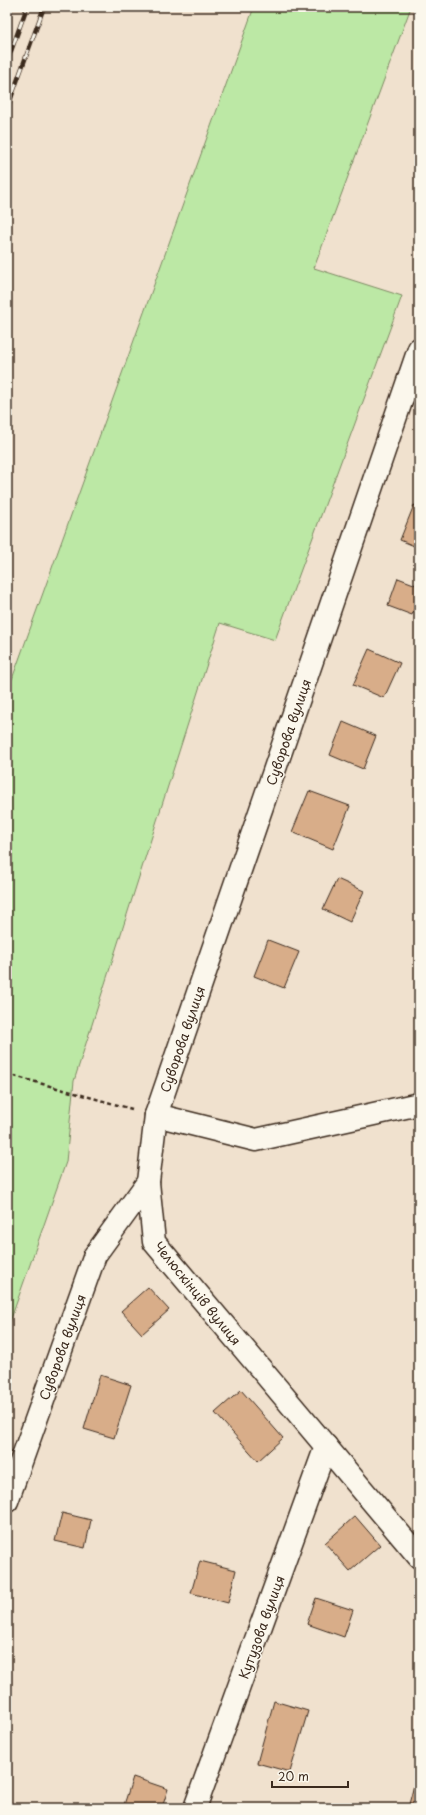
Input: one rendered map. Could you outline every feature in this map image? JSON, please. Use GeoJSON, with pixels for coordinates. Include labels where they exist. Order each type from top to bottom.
{"type":"FeatureCollection","features":[{"type":"Feature","properties":{"kind":"street","name":"Суворова вулиця"},"geometry":{"type":"LineString","coordinates":[[156,1115],[419,349]]}},
{"type":"Feature","properties":{"kind":"street"},"geometry":{"type":"LineString","coordinates":[[156,1115],[256,1140],[419,1104]]}},
{"type":"Feature","properties":{"kind":"street","name":"Челюскінців вулиця"},"geometry":{"type":"LineString","coordinates":[[156,1115],[148,1182],[154,1242],[419,1558]]}},
{"type":"Feature","properties":{"kind":"street","name":"Суворова вулиця"},"geometry":{"type":"LineString","coordinates":[[7,1501],[95,1255],[148,1182]]}},
{"type":"Feature","properties":{"kind":"street","name":"Кутузова вулиця"},"geometry":{"type":"LineString","coordinates":[[195,1808],[326,1446]]}},
{"type":"Feature","properties":{"kind":"path"},"geometry":{"type":"LineString","coordinates":[[7,1074],[156,1115]]}},
{"type":"Feature","properties":{"kind":"green space"},"geometry":{"type":"Polygon","coordinates":[[[254,7],[411,7],[314,268],[402,296],[275,640],[220,623],[74,1081],[66,1162],[7,1330],[7,693],[254,7]]]}},
{"type":"Feature","properties":{"kind":"building"},"geometry":{"type":"Polygon","coordinates":[[[414,505],[419,507],[419,548],[400,540],[414,505]]]}},
{"type":"Feature","properties":{"kind":"building"},"geometry":{"type":"Polygon","coordinates":[[[398,578],[419,586],[419,597],[412,615],[388,606],[398,578]]]}},
{"type":"Feature","properties":{"kind":"building"},"geometry":{"type":"Polygon","coordinates":[[[369,649],[400,663],[384,698],[353,685],[369,649]]]}},
{"type":"Feature","properties":{"kind":"building"},"geometry":{"type":"Polygon","coordinates":[[[343,722],[376,736],[363,769],[330,755],[343,722]]]}},
{"type":"Feature","properties":{"kind":"building"},"geometry":{"type":"Polygon","coordinates":[[[309,791],[350,806],[333,849],[292,832],[309,791]]]}},
{"type":"Feature","properties":{"kind":"building"},"geometry":{"type":"Polygon","coordinates":[[[337,879],[364,891],[350,922],[323,909],[337,879]]]}},
{"type":"Feature","properties":{"kind":"building"},"geometry":{"type":"Polygon","coordinates":[[[268,940],[299,952],[284,988],[254,976],[268,940]]]}},
{"type":"Feature","properties":{"kind":"building"},"geometry":{"type":"Polygon","coordinates":[[[148,1287],[169,1310],[142,1334],[121,1311],[148,1287]]]}},
{"type":"Feature","properties":{"kind":"building"},"geometry":{"type":"Polygon","coordinates":[[[100,1375],[131,1385],[114,1438],[84,1429],[100,1375]]]}},
{"type":"Feature","properties":{"kind":"building"},"geometry":{"type":"Polygon","coordinates":[[[241,1390],[283,1438],[258,1461],[215,1413],[241,1390]]]}},
{"type":"Feature","properties":{"kind":"building"},"geometry":{"type":"Polygon","coordinates":[[[62,1513],[91,1520],[85,1548],[55,1541],[62,1513]]]}},
{"type":"Feature","properties":{"kind":"building"},"geometry":{"type":"Polygon","coordinates":[[[355,1516],[380,1545],[350,1571],[325,1543],[355,1516]]]}},
{"type":"Feature","properties":{"kind":"building"},"geometry":{"type":"Polygon","coordinates":[[[200,1561],[236,1570],[228,1603],[191,1593],[200,1561]]]}},
{"type":"Feature","properties":{"kind":"building"},"geometry":{"type":"Polygon","coordinates":[[[316,1598],[353,1610],[344,1637],[307,1624],[316,1598]]]}},
{"type":"Feature","properties":{"kind":"building"},"geometry":{"type":"Polygon","coordinates":[[[274,1701],[308,1711],[290,1772],[257,1763],[274,1701]]]}},
{"type":"Feature","properties":{"kind":"building"},"geometry":{"type":"Polygon","coordinates":[[[419,1766],[419,1808],[408,1808],[419,1766]]]}},
{"type":"Feature","properties":{"kind":"building"},"geometry":{"type":"Polygon","coordinates":[[[133,1777],[168,1789],[162,1808],[123,1808],[133,1777]]]}},
{"type":"Feature","properties":{"kind":"railway"},"geometry":{"type":"LineString","coordinates":[[7,15],[10,7]]}},
{"type":"Feature","properties":{"kind":"railway"},"geometry":{"type":"LineString","coordinates":[[7,62],[27,7]]}},
{"type":"Feature","properties":{"kind":"railway"},"geometry":{"type":"LineString","coordinates":[[7,109],[44,7]]}}]}
